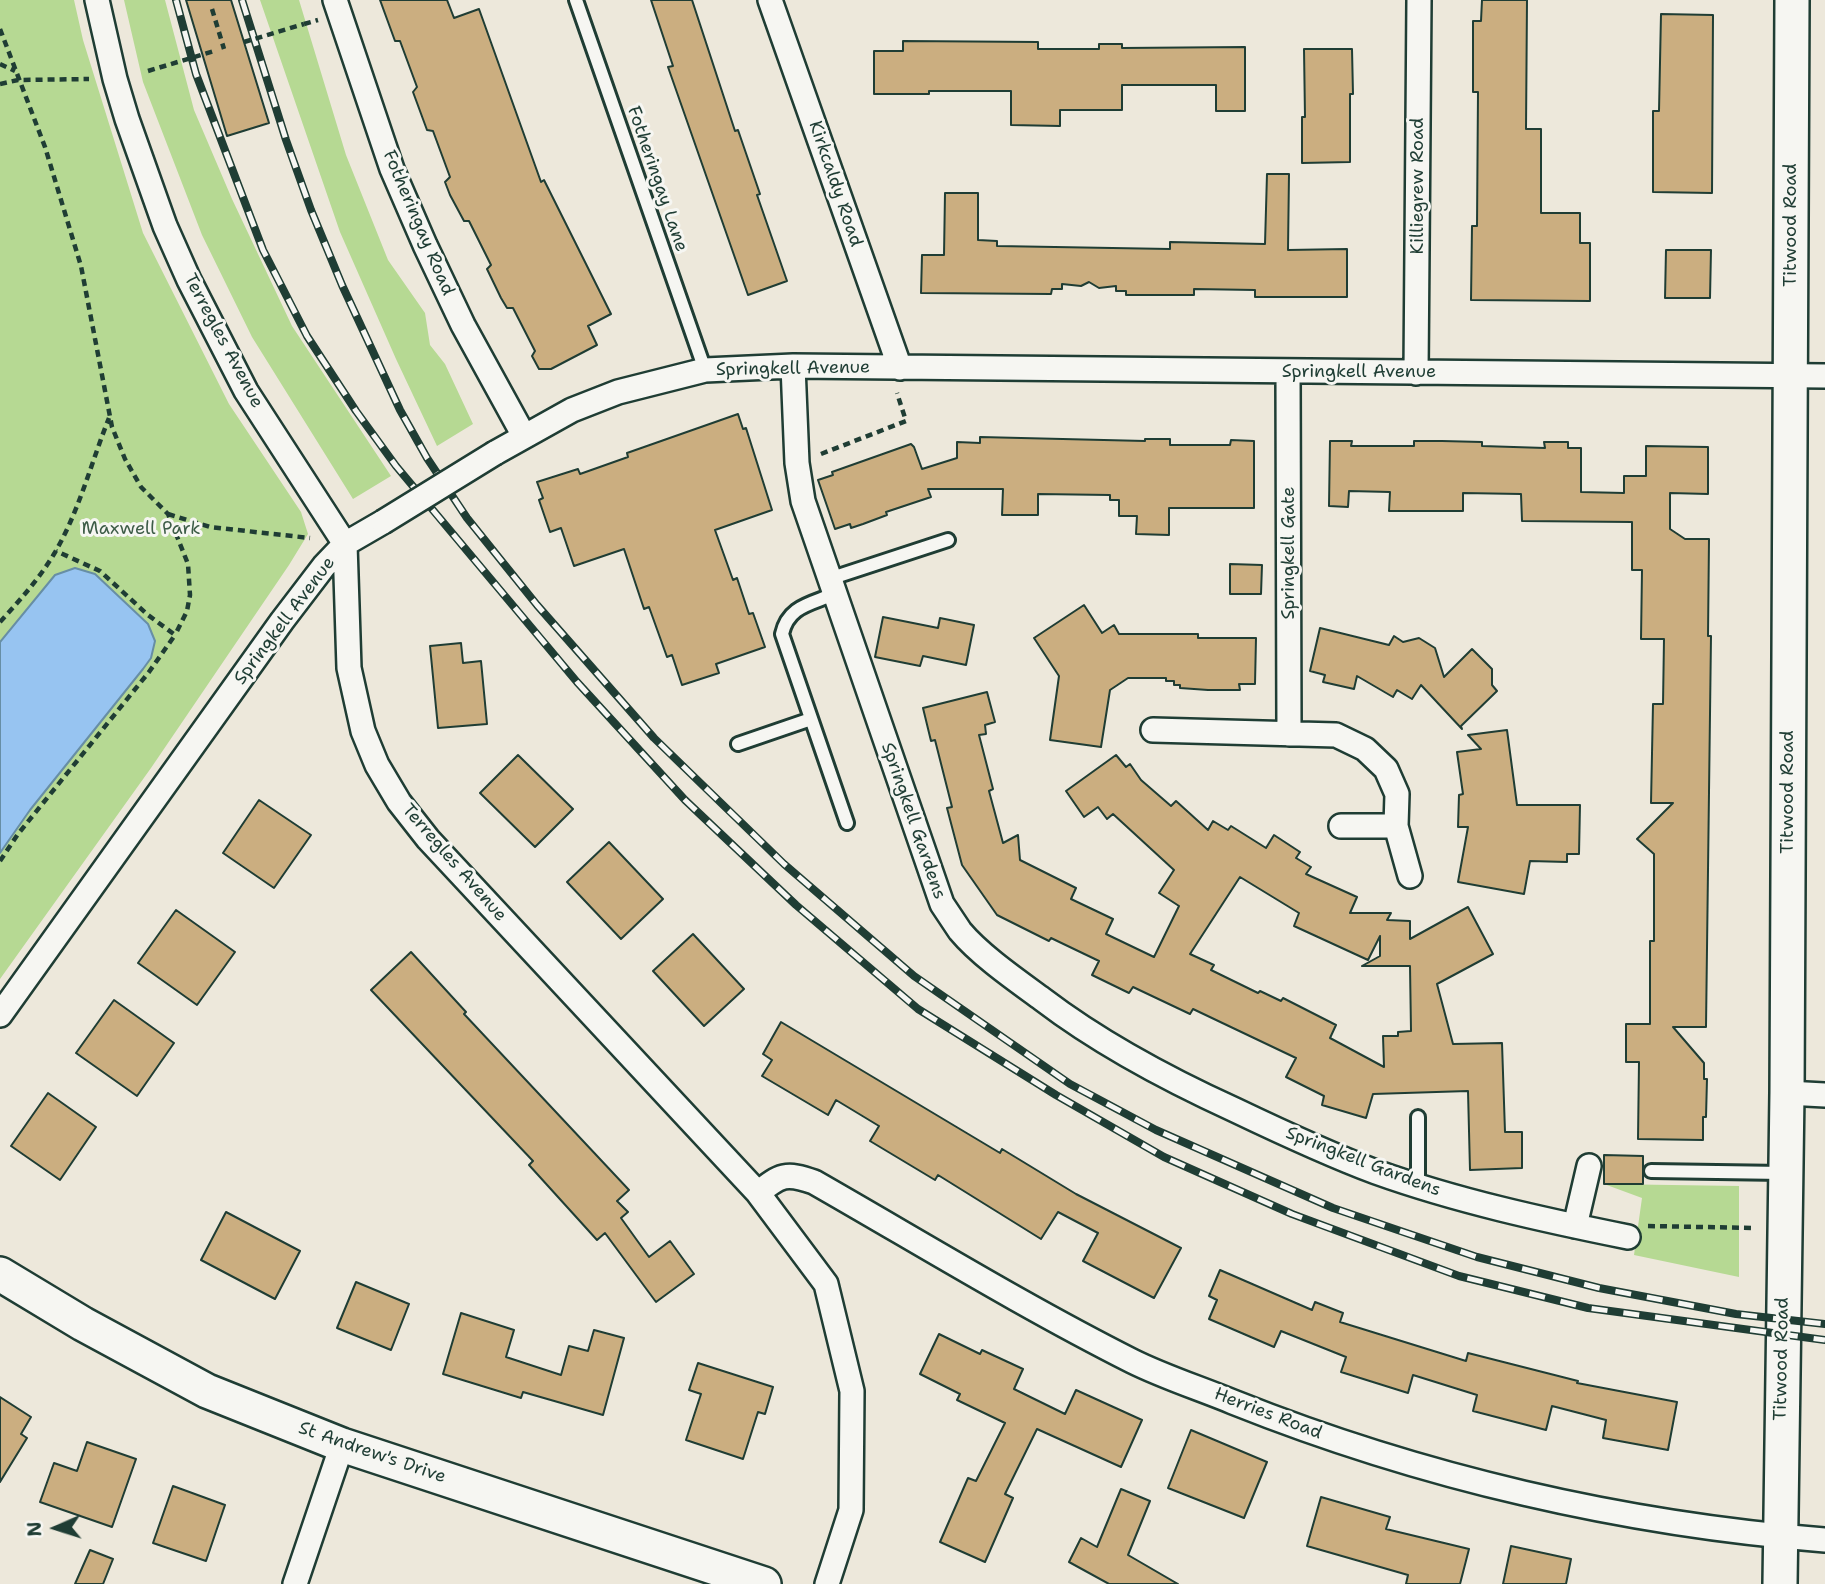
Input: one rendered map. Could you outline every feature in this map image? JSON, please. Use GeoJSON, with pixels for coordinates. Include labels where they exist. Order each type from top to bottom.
{"type":"FeatureCollection","features":[{"type":"Feature","properties":{"kind":"main road","name":"Titwood Road"},"geometry":{"type":"LineString","coordinates":[[1780,1584],[1787,1093],[1792,0]]}},
{"type":"Feature","properties":{"kind":"main road","name":"St Andrew's Drive"},"geometry":{"type":"LineString","coordinates":[[0,1274],[83,1324],[207,1391],[342,1445],[764,1584]]}},
{"type":"Feature","properties":{"kind":"street","name":"Terregles Avenue"},"geometry":{"type":"LineString","coordinates":[[97,0],[115,79],[165,226],[246,391],[345,544],[349,668],[363,731],[377,765],[399,802],[428,839],[758,1193],[826,1284],[852,1391],[851,1510],[827,1584]]}},
{"type":"Feature","properties":{"kind":"street","name":"Fotheringay Road"},"geometry":{"type":"LineString","coordinates":[[335,0],[392,169],[463,326],[524,436]]}},
{"type":"Feature","properties":{"kind":"street","name":"Kirkcaldy Road"},"geometry":{"type":"LineString","coordinates":[[770,0],[895,368]]}},
{"type":"Feature","properties":{"kind":"street","name":"Killiegrew Road"},"geometry":{"type":"LineString","coordinates":[[1416,373],[1419,0]]}},
{"type":"Feature","properties":{"kind":"street","name":"Springkell Avenue"},"geometry":{"type":"LineString","coordinates":[[0,1015],[282,621],[324,566],[345,544],[524,436],[572,410],[618,392],[705,370],[793,366],[1825,376]]}},
{"type":"Feature","properties":{"kind":"street","name":"Springkell Gardens"},"geometry":{"type":"LineString","coordinates":[[793,366],[797,463],[803,501],[942,904],[961,933],[1006,972],[1118,1051],[1182,1086],[1314,1147],[1418,1185],[1575,1226],[1629,1237]]}},
{"type":"Feature","properties":{"kind":"street","name":"Springkell Gate"},"geometry":{"type":"LineString","coordinates":[[1288,372],[1289,734]]}},
{"type":"Feature","properties":{"kind":"street"},"geometry":{"type":"LineString","coordinates":[[1153,730],[1336,734],[1365,748],[1386,769],[1397,794],[1396,826],[1410,876]]}},
{"type":"Feature","properties":{"kind":"street"},"geometry":{"type":"LineString","coordinates":[[1341,826],[1396,826]]}},
{"type":"Feature","properties":{"kind":"street"},"geometry":{"type":"LineString","coordinates":[[1787,1093],[1825,1095]]}},
{"type":"Feature","properties":{"kind":"street"},"geometry":{"type":"LineString","coordinates":[[1575,1226],[1589,1166]]}},
{"type":"Feature","properties":{"kind":"street","name":"Herries Road"},"geometry":{"type":"LineString","coordinates":[[758,1193],[778,1178],[794,1175],[814,1182],[1133,1362],[1264,1414],[1382,1456],[1517,1492],[1644,1517],[1825,1540]]}},
{"type":"Feature","properties":{"kind":"street"},"geometry":{"type":"LineString","coordinates":[[295,1584],[342,1445]]}},
{"type":"Feature","properties":{"kind":"lane","name":"Fotheringay Lane"},"geometry":{"type":"LineString","coordinates":[[576,0],[705,370]]}},
{"type":"Feature","properties":{"kind":"lane"},"geometry":{"type":"LineString","coordinates":[[847,823],[782,634],[785,621],[794,610],[831,587],[948,540]]}},
{"type":"Feature","properties":{"kind":"lane"},"geometry":{"type":"LineString","coordinates":[[738,744],[811,719]]}},
{"type":"Feature","properties":{"kind":"lane"},"geometry":{"type":"LineString","coordinates":[[1418,1117],[1418,1185]]}},
{"type":"Feature","properties":{"kind":"lane"},"geometry":{"type":"LineString","coordinates":[[1651,1171],[1785,1173]]}},
{"type":"Feature","properties":{"kind":"path"},"geometry":{"type":"LineString","coordinates":[[212,9],[224,48]]}},
{"type":"Feature","properties":{"kind":"path"},"geometry":{"type":"LineString","coordinates":[[244,42],[304,24]]}},
{"type":"Feature","properties":{"kind":"path"},"geometry":{"type":"LineString","coordinates":[[0,29],[45,147],[81,266],[109,417],[133,473],[141,486],[168,514],[183,549],[191,579],[187,611],[175,635],[141,682],[18,834],[0,861]]}},
{"type":"Feature","properties":{"kind":"path"},"geometry":{"type":"LineString","coordinates":[[0,84],[18,80],[115,79],[214,51]]}},
{"type":"Feature","properties":{"kind":"path"},"geometry":{"type":"LineString","coordinates":[[0,64],[15,72]]}},
{"type":"Feature","properties":{"kind":"path"},"geometry":{"type":"LineString","coordinates":[[797,463],[906,421],[895,368]]}},
{"type":"Feature","properties":{"kind":"path"},"geometry":{"type":"LineString","coordinates":[[0,622],[27,593],[56,551],[80,499],[109,417]]}},
{"type":"Feature","properties":{"kind":"path"},"geometry":{"type":"LineString","coordinates":[[168,514],[210,527],[345,544]]}},
{"type":"Feature","properties":{"kind":"path"},"geometry":{"type":"LineString","coordinates":[[56,551],[100,571],[148,615],[175,635]]}},
{"type":"Feature","properties":{"kind":"path"},"geometry":{"type":"LineString","coordinates":[[1629,1237],[1636,1226],[1784,1229]]}},
{"type":"Feature","properties":{"kind":"green space","name":"Maxwell Park"},"geometry":{"type":"Polygon","coordinates":[[[0,0],[74,0],[83,40],[143,233],[229,404],[301,512],[308,534],[151,768],[0,979],[0,0]]]}},
{"type":"Feature","properties":{"kind":"green space"},"geometry":{"type":"Polygon","coordinates":[[[124,0],[165,0],[194,110],[232,199],[292,326],[391,476],[353,499],[252,337],[202,235],[143,82],[124,0]]]}},
{"type":"Feature","properties":{"kind":"green space"},"geometry":{"type":"Polygon","coordinates":[[[260,0],[299,0],[346,155],[388,260],[425,313],[430,345],[445,364],[473,424],[437,446],[340,232],[260,0]]]}},
{"type":"Feature","properties":{"kind":"green space"},"geometry":{"type":"Polygon","coordinates":[[[1604,1184],[1739,1186],[1739,1277],[1634,1255],[1642,1198],[1604,1184]]]}},
{"type":"Feature","properties":{"kind":"water"},"geometry":{"type":"Polygon","coordinates":[[[75,568],[95,574],[148,624],[155,641],[151,658],[30,810],[0,853],[0,642],[55,575],[75,568]]]}},
{"type":"Feature","properties":{"kind":"building"},"geometry":{"type":"Polygon","coordinates":[[[186,0],[231,0],[269,123],[227,136],[186,0]]]}},
{"type":"Feature","properties":{"kind":"building"},"geometry":{"type":"Polygon","coordinates":[[[380,0],[447,0],[454,18],[479,9],[541,182],[544,180],[611,314],[588,326],[597,345],[551,369],[539,369],[532,356],[535,351],[513,308],[507,308],[487,269],[491,265],[469,221],[464,221],[450,195],[445,182],[450,177],[433,131],[427,130],[413,92],[417,87],[400,41],[395,41],[380,0]]]}},
{"type":"Feature","properties":{"kind":"building"},"geometry":{"type":"Polygon","coordinates":[[[651,0],[692,0],[735,131],[738,130],[760,194],[757,195],[787,281],[748,295],[668,67],[673,66],[651,0]]]}},
{"type":"Feature","properties":{"kind":"building"},"geometry":{"type":"Polygon","coordinates":[[[1482,0],[1527,0],[1526,129],[1541,129],[1541,213],[1580,213],[1580,243],[1590,243],[1590,301],[1471,300],[1472,226],[1477,226],[1478,92],[1473,92],[1473,21],[1481,21],[1482,0]]]}},
{"type":"Feature","properties":{"kind":"building"},"geometry":{"type":"Polygon","coordinates":[[[1661,14],[1713,15],[1712,193],[1653,192],[1653,111],[1659,111],[1661,14]]]}},
{"type":"Feature","properties":{"kind":"building"},"geometry":{"type":"Polygon","coordinates":[[[903,41],[1038,42],[1038,49],[1099,49],[1099,44],[1122,44],[1122,48],[1245,47],[1245,111],[1216,111],[1216,85],[1122,85],[1122,110],[1060,110],[1060,126],[1011,125],[1011,91],[874,94],[874,51],[903,51],[903,41]]]}},
{"type":"Feature","properties":{"kind":"building"},"geometry":{"type":"Polygon","coordinates":[[[1304,49],[1352,49],[1350,162],[1302,163],[1302,117],[1305,117],[1304,49]]]}},
{"type":"Feature","properties":{"kind":"building"},"geometry":{"type":"Polygon","coordinates":[[[1267,174],[1289,174],[1288,250],[1347,249],[1347,297],[1255,297],[1255,290],[1194,289],[1194,295],[1126,295],[1126,291],[1116,291],[1116,286],[1099,288],[1089,282],[1081,286],[1062,284],[1062,289],[1052,289],[1051,294],[921,293],[922,255],[944,255],[945,193],[978,193],[978,240],[997,241],[997,246],[1170,249],[1170,242],[1265,244],[1267,174]]]}},
{"type":"Feature","properties":{"kind":"building"},"geometry":{"type":"Polygon","coordinates":[[[1666,250],[1711,250],[1710,298],[1665,298],[1666,250]]]}},
{"type":"Feature","properties":{"kind":"building"},"geometry":{"type":"Polygon","coordinates":[[[738,414],[743,429],[746,428],[772,510],[715,530],[733,580],[737,578],[749,614],[753,613],[765,647],[716,664],[719,673],[682,685],[672,655],[667,657],[649,607],[644,609],[624,549],[574,566],[561,528],[550,532],[539,500],[543,498],[537,482],[578,469],[580,474],[628,457],[627,453],[738,414]]]}},
{"type":"Feature","properties":{"kind":"building"},"geometry":{"type":"Polygon","coordinates":[[[980,437],[1145,441],[1170,439],[1170,445],[1230,445],[1231,440],[1254,441],[1254,508],[1169,508],[1169,535],[1136,534],[1137,516],[1119,516],[1119,500],[1110,500],[1110,495],[1038,494],[1038,515],[1002,515],[1003,489],[928,489],[931,497],[886,512],[887,515],[851,528],[850,524],[835,529],[818,480],[833,475],[832,472],[911,444],[922,469],[957,458],[957,442],[980,443],[980,437]]]}},
{"type":"Feature","properties":{"kind":"building"},"geometry":{"type":"Polygon","coordinates":[[[1330,441],[1352,441],[1351,446],[1414,446],[1414,441],[1442,441],[1482,442],[1482,446],[1545,448],[1544,442],[1568,442],[1568,448],[1581,448],[1581,492],[1624,493],[1624,476],[1646,476],[1646,446],[1708,447],[1708,494],[1670,493],[1670,529],[1685,539],[1709,539],[1708,636],[1711,636],[1706,1027],[1673,1027],[1704,1063],[1704,1079],[1707,1079],[1703,1140],[1638,1139],[1639,1062],[1626,1062],[1626,1024],[1650,1024],[1654,854],[1637,839],[1673,803],[1651,803],[1653,704],[1663,704],[1664,639],[1641,639],[1642,570],[1632,570],[1632,522],[1522,521],[1521,494],[1463,493],[1463,511],[1389,511],[1390,492],[1349,491],[1348,507],[1329,506],[1330,441]]]}},
{"type":"Feature","properties":{"kind":"building"},"geometry":{"type":"Polygon","coordinates":[[[1230,564],[1262,565],[1261,594],[1230,594],[1230,564]]]}},
{"type":"Feature","properties":{"kind":"building"},"geometry":{"type":"Polygon","coordinates":[[[1084,605],[1102,633],[1114,625],[1119,634],[1198,634],[1198,638],[1256,638],[1255,684],[1239,684],[1240,690],[1208,690],[1180,688],[1180,685],[1174,685],[1174,681],[1166,681],[1166,678],[1128,678],[1110,690],[1101,747],[1050,740],[1059,676],[1034,638],[1084,605]]]}},
{"type":"Feature","properties":{"kind":"building"},"geometry":{"type":"Polygon","coordinates":[[[883,617],[938,628],[940,618],[974,625],[966,665],[923,656],[920,666],[875,657],[883,617]]]}},
{"type":"Feature","properties":{"kind":"building"},"geometry":{"type":"Polygon","coordinates":[[[1320,628],[1389,645],[1394,636],[1403,642],[1419,638],[1435,648],[1444,677],[1472,649],[1492,669],[1492,685],[1497,691],[1461,726],[1462,729],[1421,685],[1412,699],[1397,690],[1393,697],[1357,676],[1354,689],[1323,682],[1325,675],[1310,671],[1320,628]]]}},
{"type":"Feature","properties":{"kind":"building"},"geometry":{"type":"Polygon","coordinates":[[[461,643],[463,663],[481,661],[487,724],[438,728],[430,646],[461,643]]]}},
{"type":"Feature","properties":{"kind":"building"},"geometry":{"type":"Polygon","coordinates":[[[987,692],[995,722],[985,725],[986,734],[979,735],[993,789],[989,791],[1003,843],[1018,835],[1020,860],[1076,888],[1071,899],[1113,919],[1106,934],[1154,957],[1179,906],[1159,893],[1174,870],[1113,814],[1107,819],[1098,807],[1084,817],[1066,791],[1116,755],[1126,767],[1130,764],[1141,780],[1171,806],[1176,801],[1208,830],[1213,821],[1228,830],[1231,826],[1266,848],[1274,835],[1300,852],[1296,858],[1311,867],[1306,874],[1357,897],[1350,913],[1391,913],[1387,920],[1410,921],[1410,939],[1468,907],[1493,954],[1437,984],[1453,1044],[1502,1043],[1505,1132],[1522,1132],[1522,1168],[1470,1170],[1468,1091],[1373,1094],[1366,1118],[1322,1105],[1324,1096],[1286,1077],[1296,1058],[1193,1009],[1190,1014],[1133,987],[1129,993],[1092,975],[1099,961],[1051,938],[1049,941],[997,915],[962,865],[947,808],[952,807],[935,740],[931,741],[923,708],[987,692]],[[1240,877],[1190,954],[1214,965],[1211,970],[1258,993],[1260,991],[1281,1001],[1283,998],[1336,1025],[1330,1038],[1384,1067],[1383,1036],[1398,1036],[1398,1032],[1411,1031],[1410,966],[1362,966],[1380,956],[1380,936],[1368,960],[1294,926],[1299,913],[1240,877]]]}},
{"type":"Feature","properties":{"kind":"building"},"geometry":{"type":"Polygon","coordinates":[[[1507,730],[1517,805],[1580,805],[1579,854],[1567,854],[1567,862],[1530,861],[1524,894],[1458,882],[1468,827],[1458,827],[1459,795],[1463,794],[1457,752],[1481,749],[1468,735],[1507,730]]]}},
{"type":"Feature","properties":{"kind":"building"},"geometry":{"type":"Polygon","coordinates":[[[518,755],[573,809],[535,847],[480,793],[518,755]]]}},
{"type":"Feature","properties":{"kind":"building"},"geometry":{"type":"Polygon","coordinates":[[[259,800],[311,835],[274,888],[223,853],[259,800]]]}},
{"type":"Feature","properties":{"kind":"building"},"geometry":{"type":"Polygon","coordinates":[[[609,842],[663,899],[621,939],[567,882],[609,842]]]}},
{"type":"Feature","properties":{"kind":"building"},"geometry":{"type":"Polygon","coordinates":[[[176,910],[235,952],[197,1005],[138,963],[176,910]]]}},
{"type":"Feature","properties":{"kind":"building"},"geometry":{"type":"Polygon","coordinates":[[[693,934],[744,989],[704,1026],[653,971],[693,934]]]}},
{"type":"Feature","properties":{"kind":"building"},"geometry":{"type":"Polygon","coordinates":[[[411,952],[466,1012],[464,1014],[629,1190],[617,1201],[628,1212],[621,1218],[649,1257],[670,1241],[694,1274],[656,1302],[605,1233],[597,1240],[529,1165],[533,1161],[371,990],[411,952]]]}},
{"type":"Feature","properties":{"kind":"building"},"geometry":{"type":"Polygon","coordinates":[[[114,1000],[174,1043],[137,1096],[76,1053],[114,1000]]]}},
{"type":"Feature","properties":{"kind":"building"},"geometry":{"type":"Polygon","coordinates":[[[781,1022],[1000,1153],[1002,1149],[1076,1194],[1181,1248],[1154,1298],[1083,1261],[1098,1233],[1058,1212],[1041,1239],[938,1175],[935,1180],[870,1141],[879,1126],[836,1100],[828,1115],[762,1076],[772,1060],[763,1054],[781,1022]]]}},
{"type":"Feature","properties":{"kind":"building"},"geometry":{"type":"Polygon","coordinates":[[[48,1093],[96,1127],[60,1180],[11,1146],[48,1093]]]}},
{"type":"Feature","properties":{"kind":"building"},"geometry":{"type":"Polygon","coordinates":[[[1604,1155],[1643,1156],[1643,1184],[1604,1184],[1604,1155]]]}},
{"type":"Feature","properties":{"kind":"building"},"geometry":{"type":"Polygon","coordinates":[[[226,1212],[300,1251],[275,1299],[201,1260],[226,1212]]]}},
{"type":"Feature","properties":{"kind":"building"},"geometry":{"type":"Polygon","coordinates":[[[1220,1270],[1312,1310],[1315,1302],[1343,1313],[1340,1322],[1466,1361],[1468,1353],[1578,1381],[1577,1383],[1677,1402],[1668,1450],[1603,1438],[1606,1420],[1552,1406],[1546,1430],[1473,1411],[1477,1395],[1413,1375],[1408,1393],[1341,1372],[1346,1357],[1281,1331],[1274,1347],[1209,1319],[1217,1300],[1209,1296],[1220,1270]]]}},
{"type":"Feature","properties":{"kind":"building"},"geometry":{"type":"Polygon","coordinates":[[[356,1282],[409,1304],[391,1350],[337,1328],[356,1282]]]}},
{"type":"Feature","properties":{"kind":"building"},"geometry":{"type":"Polygon","coordinates":[[[461,1313],[514,1330],[506,1357],[561,1375],[569,1346],[588,1351],[594,1330],[624,1338],[603,1415],[523,1392],[521,1398],[443,1374],[461,1313]]]}},
{"type":"Feature","properties":{"kind":"building"},"geometry":{"type":"Polygon","coordinates":[[[939,1334],[980,1354],[982,1350],[1023,1369],[1014,1389],[1065,1414],[1076,1390],[1142,1420],[1121,1467],[1037,1429],[1005,1494],[1013,1498],[985,1562],[940,1542],[968,1478],[976,1481],[1005,1423],[957,1400],[960,1394],[920,1374],[939,1334]]]}},
{"type":"Feature","properties":{"kind":"building"},"geometry":{"type":"Polygon","coordinates":[[[698,1363],[773,1387],[765,1414],[758,1412],[743,1459],[686,1440],[701,1394],[689,1390],[698,1363]]]}},
{"type":"Feature","properties":{"kind":"building"},"geometry":{"type":"Polygon","coordinates":[[[0,1397],[31,1417],[21,1434],[27,1438],[0,1482],[0,1397]]]}},
{"type":"Feature","properties":{"kind":"building"},"geometry":{"type":"Polygon","coordinates":[[[1191,1430],[1267,1462],[1244,1518],[1168,1488],[1191,1430]]]}},
{"type":"Feature","properties":{"kind":"building"},"geometry":{"type":"Polygon","coordinates":[[[87,1442],[136,1459],[112,1527],[40,1502],[54,1463],[77,1471],[87,1442]]]}},
{"type":"Feature","properties":{"kind":"building"},"geometry":{"type":"Polygon","coordinates":[[[173,1486],[225,1505],[206,1561],[153,1543],[173,1486]]]}},
{"type":"Feature","properties":{"kind":"building"},"geometry":{"type":"Polygon","coordinates":[[[1121,1489],[1150,1501],[1128,1555],[1178,1584],[1109,1584],[1069,1562],[1081,1538],[1097,1547],[1121,1489]]]}},
{"type":"Feature","properties":{"kind":"building"},"geometry":{"type":"Polygon","coordinates":[[[1321,1497],[1390,1517],[1386,1529],[1469,1549],[1460,1584],[1406,1584],[1408,1575],[1307,1546],[1321,1497]]]}},
{"type":"Feature","properties":{"kind":"building"},"geometry":{"type":"Polygon","coordinates":[[[1511,1546],[1571,1559],[1566,1584],[1503,1584],[1511,1546]]]}},
{"type":"Feature","properties":{"kind":"building"},"geometry":{"type":"Polygon","coordinates":[[[90,1550],[113,1559],[103,1584],[75,1584],[90,1550]]]}},
{"type":"Feature","properties":{"kind":"railway"},"geometry":{"type":"LineString","coordinates":[[176,0],[196,74],[263,250],[307,336],[396,466],[577,682],[685,800],[796,905],[918,1009],[1056,1095],[1164,1157],[1292,1214],[1459,1276],[1588,1308],[1825,1340]]}},
{"type":"Feature","properties":{"kind":"railway"},"geometry":{"type":"LineString","coordinates":[[242,0],[286,140],[342,285],[400,410],[427,458],[467,518],[537,605],[654,738],[784,864],[914,976],[1070,1084],[1156,1130],[1333,1208],[1477,1257],[1599,1288],[1736,1314],[1825,1324]]}}]}
